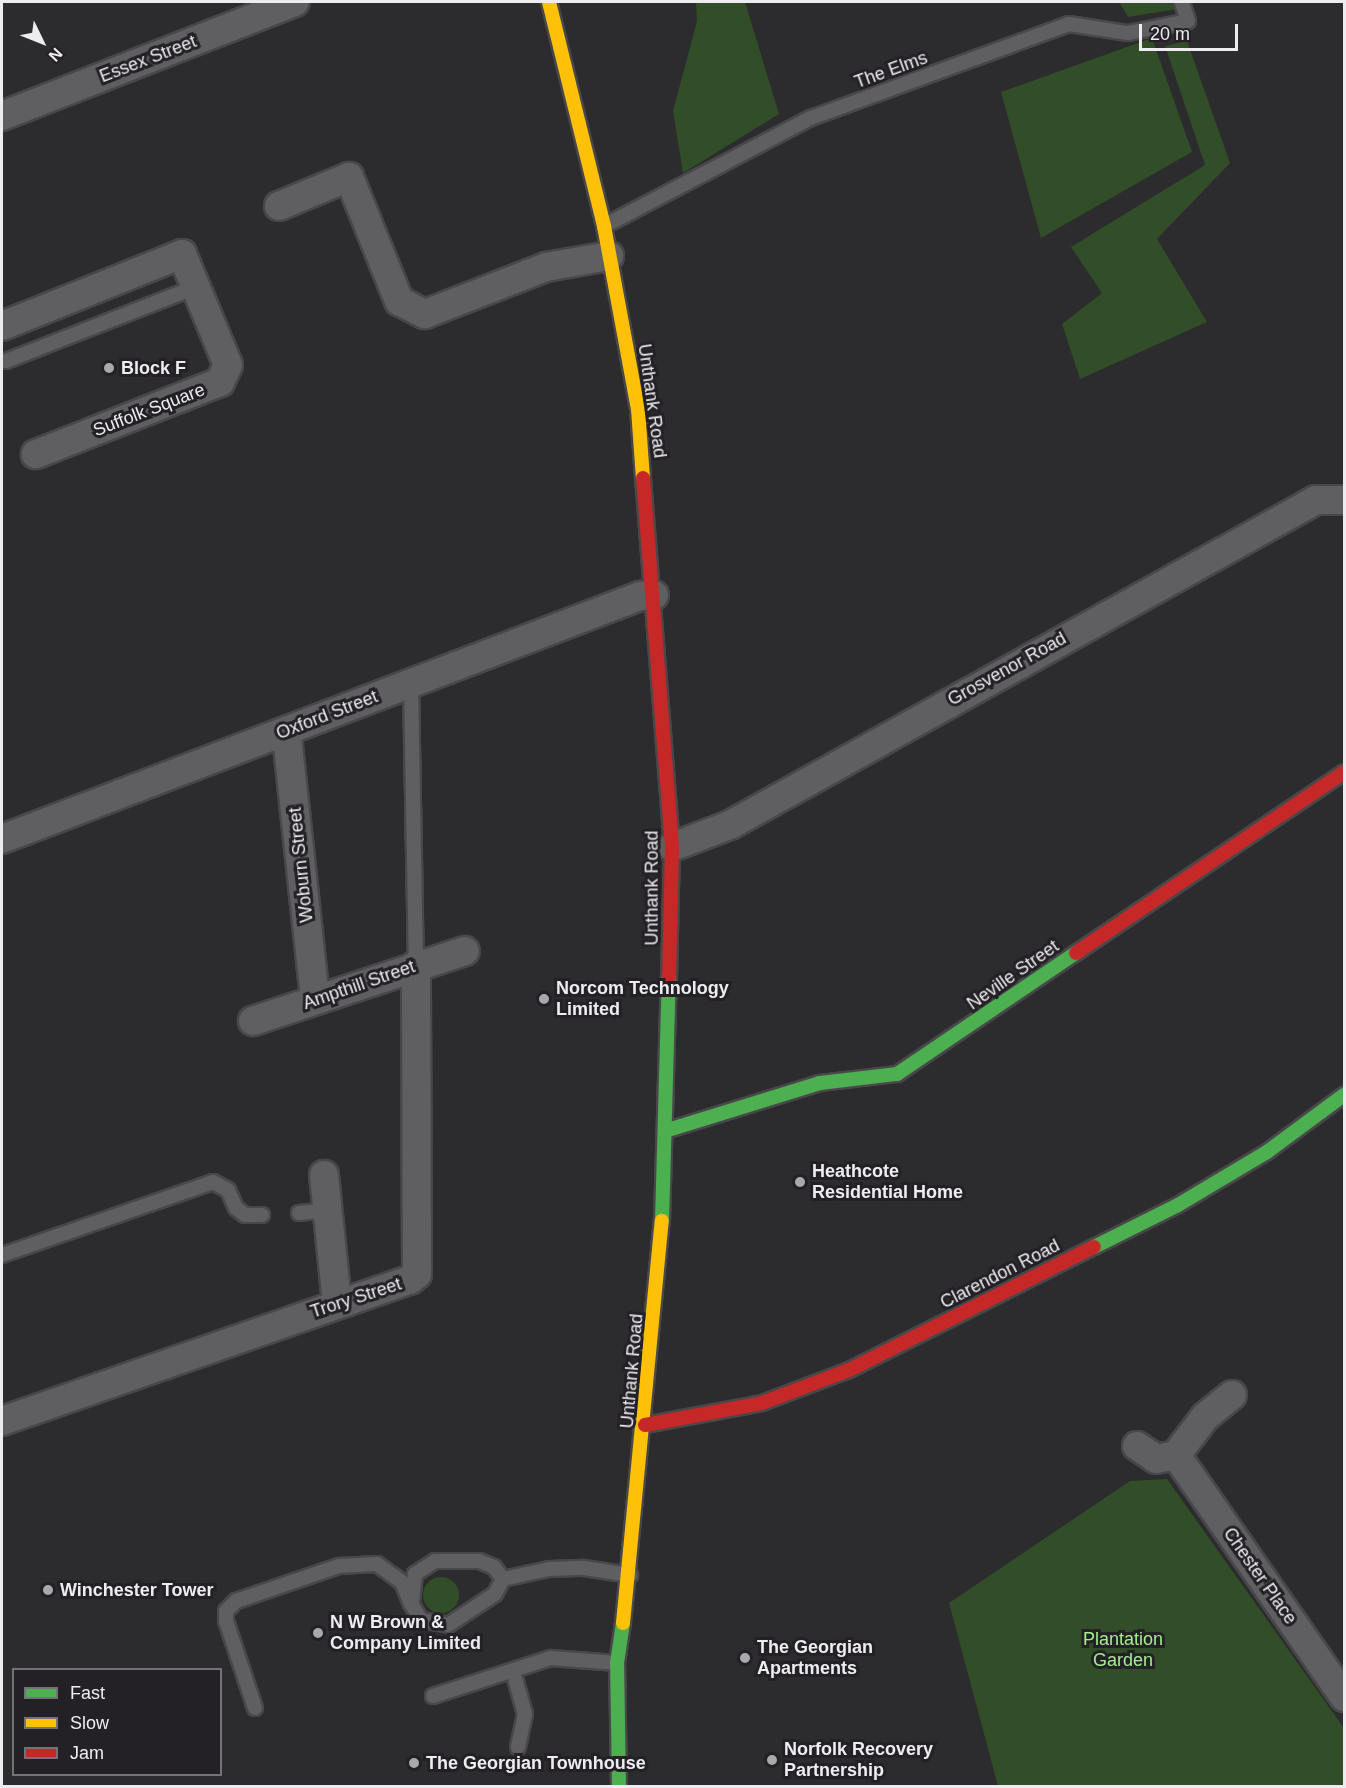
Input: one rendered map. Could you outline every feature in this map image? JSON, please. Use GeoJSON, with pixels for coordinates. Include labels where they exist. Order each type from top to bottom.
{"type":"FeatureCollection","features":[{"type":"Feature","properties":{"kind":"street","name":"Essex Street"},"geometry":{"type":"LineString","coordinates":[[2,116],[295,2]]}},
{"type":"Feature","properties":{"kind":"street","name":"Unthank Road"},"geometry":{"type":"LineString","coordinates":[[549,2],[604,226],[638,409],[672,847],[668,1130],[645,1425],[630,1575],[617,1663],[619,1785]]}},
{"type":"Feature","properties":{"kind":"street"},"geometry":{"type":"LineString","coordinates":[[279,206],[349,177],[399,301],[425,314],[546,267],[609,256]]}},
{"type":"Feature","properties":{"kind":"street","name":"Suffolk Square"},"geometry":{"type":"LineString","coordinates":[[2,326],[182,254],[228,365],[220,382],[36,454]]}},
{"type":"Feature","properties":{"kind":"street","name":"Grosvenor Road"},"geometry":{"type":"LineString","coordinates":[[672,847],[730,825],[1316,500],[1344,500]]}},
{"type":"Feature","properties":{"kind":"street","name":"Oxford Street"},"geometry":{"type":"LineString","coordinates":[[2,839],[654,594]]}},
{"type":"Feature","properties":{"kind":"street","name":"Woburn Street"},"geometry":{"type":"LineString","coordinates":[[282,732],[288,746],[315,999]]}},
{"type":"Feature","properties":{"kind":"street","name":"Neville Street"},"geometry":{"type":"LineString","coordinates":[[668,1130],[820,1083],[904,1070],[1216,856],[1344,772]]}},
{"type":"Feature","properties":{"kind":"street","name":"Ampthill Street"},"geometry":{"type":"LineString","coordinates":[[253,1021],[416,965],[465,951]]}},
{"type":"Feature","properties":{"kind":"street","name":"Trory Street"},"geometry":{"type":"LineString","coordinates":[[2,1421],[336,1303],[410,1280],[417,1274],[420,1263],[416,965]]}},
{"type":"Feature","properties":{"kind":"street","name":"Clarendon Road"},"geometry":{"type":"LineString","coordinates":[[645,1425],[762,1404],[849,1370],[1178,1205],[1267,1152],[1344,1095]]}},
{"type":"Feature","properties":{"kind":"street"},"geometry":{"type":"LineString","coordinates":[[324,1175],[336,1303]]}},
{"type":"Feature","properties":{"kind":"street"},"geometry":{"type":"LineString","coordinates":[[1137,1446],[1156,1459],[1176,1455],[1205,1417],[1232,1395]]}},
{"type":"Feature","properties":{"kind":"street","name":"Chester Place"},"geometry":{"type":"LineString","coordinates":[[1176,1455],[1344,1697]]}},
{"type":"Feature","properties":{"kind":"lane","name":"The Elms"},"geometry":{"type":"LineString","coordinates":[[604,226],[811,118],[1069,24],[1128,33],[1188,21],[1182,2]]}},
{"type":"Feature","properties":{"kind":"lane"},"geometry":{"type":"LineString","coordinates":[[6,361],[196,287]]}},
{"type":"Feature","properties":{"kind":"lane"},"geometry":{"type":"LineString","coordinates":[[411,684],[416,965]]}},
{"type":"Feature","properties":{"kind":"lane"},"geometry":{"type":"LineString","coordinates":[[2,1255],[213,1182],[228,1190],[236,1208],[245,1215],[262,1215]]}},
{"type":"Feature","properties":{"kind":"lane"},"geometry":{"type":"LineString","coordinates":[[299,1213],[327,1210]]}},
{"type":"Feature","properties":{"kind":"lane"},"geometry":{"type":"LineString","coordinates":[[412,1605],[415,1575],[435,1561],[479,1561],[494,1567],[503,1579]]}},
{"type":"Feature","properties":{"kind":"lane"},"geometry":{"type":"LineString","coordinates":[[255,1708],[226,1622],[226,1611],[236,1601],[339,1566],[377,1564],[402,1582],[421,1620],[448,1625],[495,1594],[503,1579],[549,1569],[584,1568],[630,1575]]}},
{"type":"Feature","properties":{"kind":"lane"},"geometry":{"type":"LineString","coordinates":[[434,1696],[551,1658],[617,1663]]}},
{"type":"Feature","properties":{"kind":"lane"},"geometry":{"type":"LineString","coordinates":[[513,1671],[525,1714],[518,1747]]}},
{"type":"Feature","properties":{"kind":"green space"},"geometry":{"type":"Polygon","coordinates":[[[696,2],[745,2],[779,114],[683,173],[673,111],[697,21],[696,2]]]}},
{"type":"Feature","properties":{"kind":"green space"},"geometry":{"type":"Polygon","coordinates":[[[1119,2],[1176,2],[1178,9],[1128,17],[1119,2]]]}},
{"type":"Feature","properties":{"kind":"green space"},"geometry":{"type":"Polygon","coordinates":[[[1152,38],[1192,152],[1041,238],[1001,92],[1152,38]]]}},
{"type":"Feature","properties":{"kind":"green space"},"geometry":{"type":"Polygon","coordinates":[[[1187,41],[1230,163],[1157,239],[1207,322],[1080,379],[1062,324],[1102,293],[1071,247],[1205,165],[1165,46],[1187,41]]]}},
{"type":"Feature","properties":{"kind":"green space","name":"Plantation Garden"},"geometry":{"type":"Polygon","coordinates":[[[1167,1479],[1344,1728],[1344,1786],[998,1786],[949,1603],[1130,1481],[1167,1479]]]}},
{"type":"Feature","properties":{"kind":"green space"},"geometry":{"type":"Polygon","coordinates":[[[441,1577],[454,1582],[459,1595],[454,1608],[441,1613],[428,1608],[423,1595],[428,1582],[441,1577]]]}},
{"type":"Feature","properties":{"kind":"traffic: fast"},"geometry":{"type":"LineString","coordinates":[[668,1130],[820,1083],[897,1074],[1076,953]]}},
{"type":"Feature","properties":{"kind":"traffic: fast"},"geometry":{"type":"LineString","coordinates":[[662,1221],[669,977]]}},
{"type":"Feature","properties":{"kind":"traffic: fast"},"geometry":{"type":"LineString","coordinates":[[1094,1247],[1178,1205],[1267,1152],[1344,1095]]}},
{"type":"Feature","properties":{"kind":"traffic: fast"},"geometry":{"type":"LineString","coordinates":[[619,1786],[617,1663],[623,1623]]}},
{"type":"Feature","properties":{"kind":"traffic: slow"},"geometry":{"type":"LineString","coordinates":[[549,2],[604,226],[638,409],[643,478]]}},
{"type":"Feature","properties":{"kind":"traffic: slow"},"geometry":{"type":"LineString","coordinates":[[623,1623],[662,1221]]}},
{"type":"Feature","properties":{"kind":"traffic: jam"},"geometry":{"type":"LineString","coordinates":[[643,478],[672,847],[669,977]]}},
{"type":"Feature","properties":{"kind":"traffic: jam"},"geometry":{"type":"LineString","coordinates":[[1076,953],[1344,772]]}},
{"type":"Feature","properties":{"kind":"traffic: jam"},"geometry":{"type":"LineString","coordinates":[[645,1425],[762,1403],[849,1370],[1094,1247]]}},
{"type":"Feature","properties":{"kind":"place","name":"Block F"},"geometry":{"type":"Point","coordinates":[109,368]}},
{"type":"Feature","properties":{"kind":"place","name":"Norcom Technology Limited"},"geometry":{"type":"Point","coordinates":[544,999]}},
{"type":"Feature","properties":{"kind":"place","name":"Heathcote Residential Home"},"geometry":{"type":"Point","coordinates":[800,1182]}},
{"type":"Feature","properties":{"kind":"place","name":"Winchester Tower"},"geometry":{"type":"Point","coordinates":[48,1590]}},
{"type":"Feature","properties":{"kind":"place","name":"N W Brown & Company Limited"},"geometry":{"type":"Point","coordinates":[318,1633]}},
{"type":"Feature","properties":{"kind":"place","name":"The Georgian Apartments"},"geometry":{"type":"Point","coordinates":[745,1658]}},
{"type":"Feature","properties":{"kind":"place","name":"Norfolk Recovery Partnership"},"geometry":{"type":"Point","coordinates":[772,1760]}},
{"type":"Feature","properties":{"kind":"place","name":"The Georgian Townhouse"},"geometry":{"type":"Point","coordinates":[414,1763]}}]}
